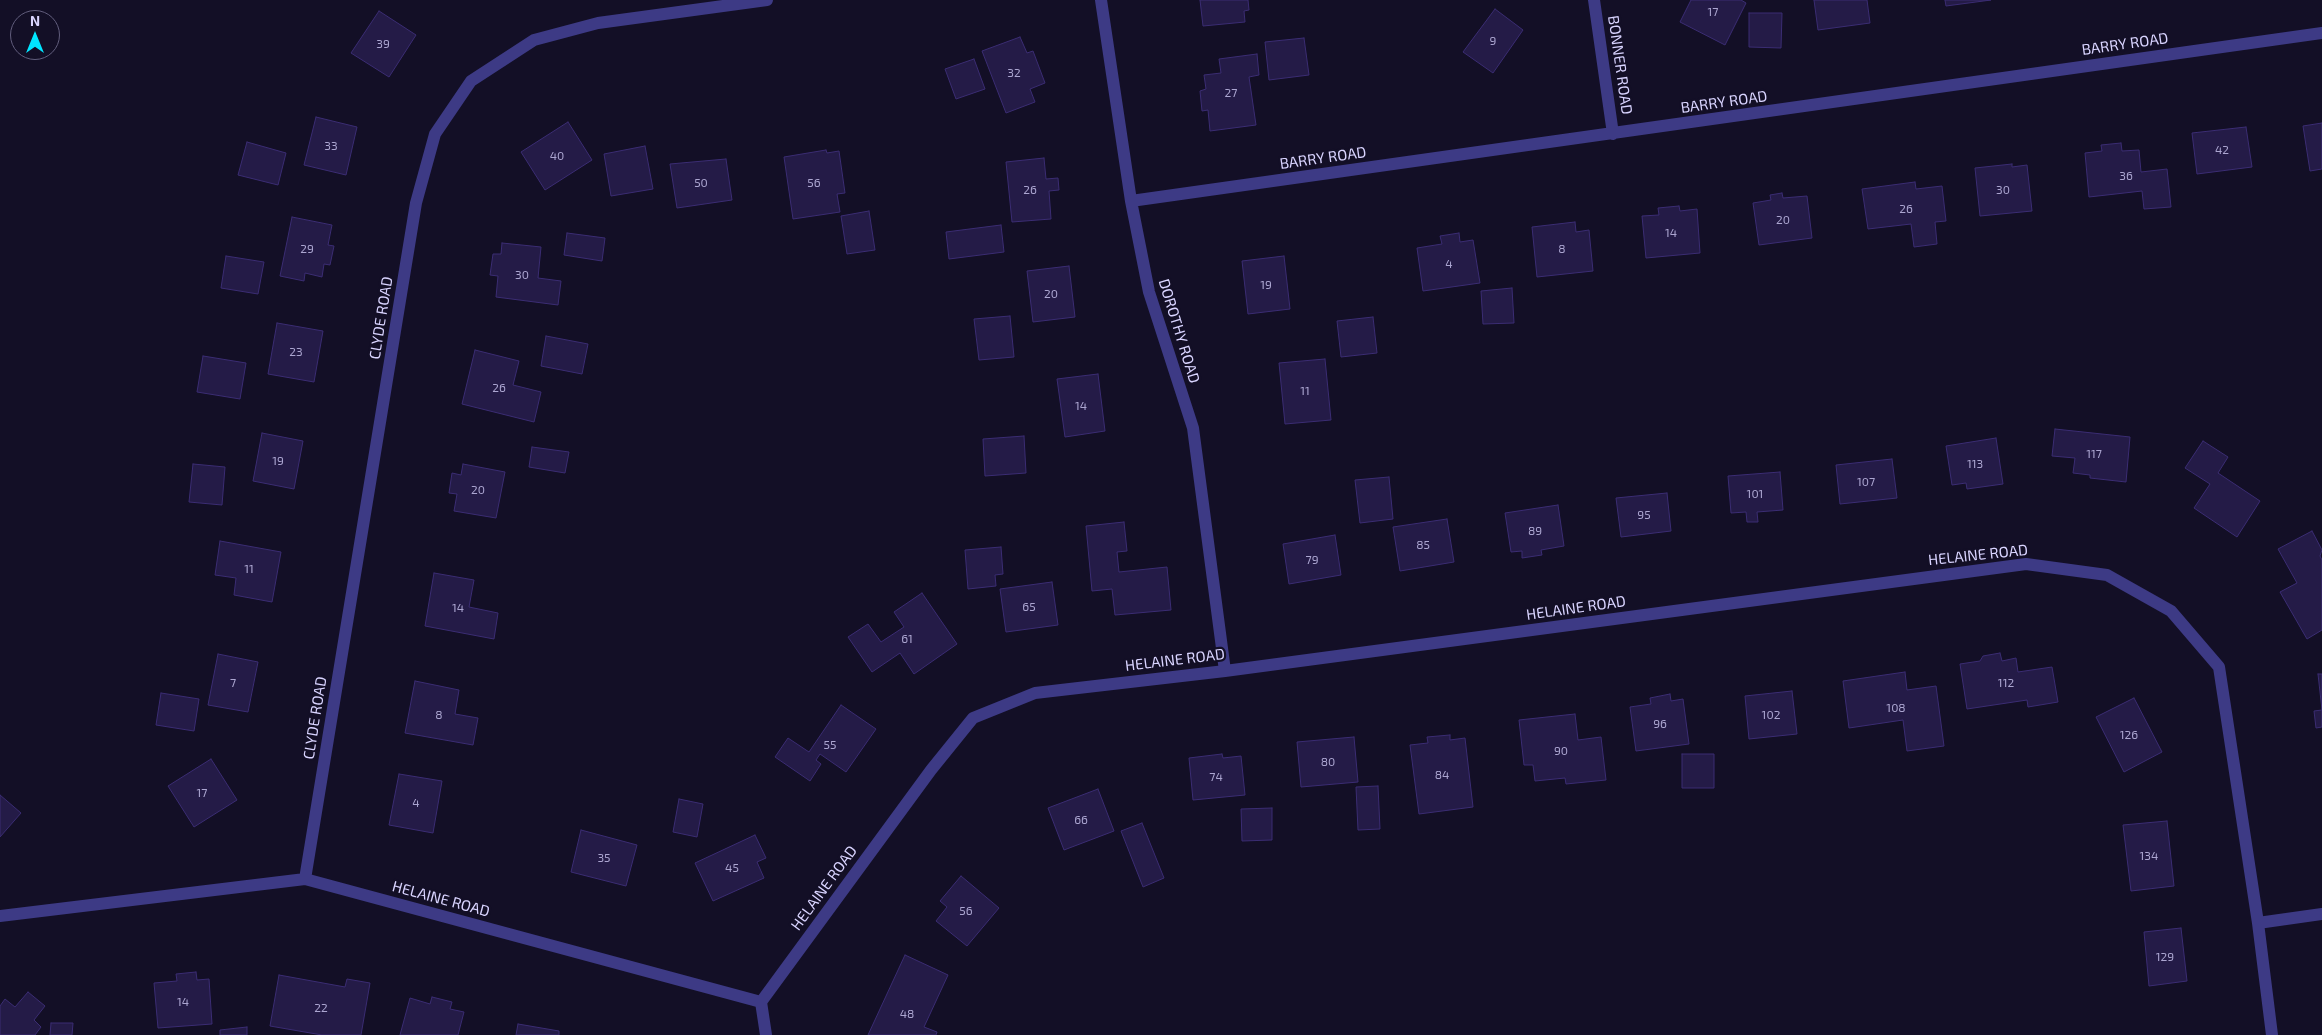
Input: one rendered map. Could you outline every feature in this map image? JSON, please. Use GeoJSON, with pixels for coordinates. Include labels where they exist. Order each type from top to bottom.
{"type":"FeatureCollection","features":[{"type":"Feature","properties":{"kind":"street","name":"CLYDE ROAD"},"geometry":{"type":"LineString","coordinates":[[305,879],[416,203],[435,134],[471,81],[534,40],[598,23],[767,0]]}},
{"type":"Feature","properties":{"kind":"street","name":"DOROTHY ROAD"},"geometry":{"type":"LineString","coordinates":[[1101,0],[1131,201],[1149,292],[1193,428],[1225,671]]}},
{"type":"Feature","properties":{"kind":"street","name":"BONNER ROAD"},"geometry":{"type":"LineString","coordinates":[[1594,0],[1613,134]]}},
{"type":"Feature","properties":{"kind":"street","name":"BARRY ROAD"},"geometry":{"type":"LineString","coordinates":[[1131,201],[2322,33]]}},
{"type":"Feature","properties":{"kind":"street","name":"HELAINE ROAD"},"geometry":{"type":"LineString","coordinates":[[0,916],[305,879],[761,1002],[931,770],[973,718],[1035,693],[1225,671],[2026,564],[2107,576],[2171,611],[2219,667],[2258,923],[2272,1035]]}},
{"type":"Feature","properties":{"kind":"street"},"geometry":{"type":"LineString","coordinates":[[2258,923],[2322,914]]}},
{"type":"Feature","properties":{"kind":"street"},"geometry":{"type":"LineString","coordinates":[[761,1002],[766,1035]]}},
{"type":"Feature","properties":{"kind":"building"},"geometry":{"type":"Polygon","coordinates":[[[1200,0],[1248,0],[1249,10],[1244,11],[1245,22],[1203,26],[1200,0]]]}},
{"type":"Feature","properties":{"kind":"building"},"geometry":{"type":"Polygon","coordinates":[[[1691,0],[1741,0],[1746,3],[1725,45],[1680,22],[1691,0]]]}},
{"type":"Feature","properties":{"kind":"building"},"geometry":{"type":"Polygon","coordinates":[[[1814,0],[1867,0],[1870,23],[1818,30],[1814,0]]]}},
{"type":"Feature","properties":{"kind":"building"},"geometry":{"type":"Polygon","coordinates":[[[1945,0],[1991,0],[1946,6],[1945,0]]]}},
{"type":"Feature","properties":{"kind":"building"},"geometry":{"type":"Polygon","coordinates":[[[1495,9],[1523,30],[1493,73],[1463,52],[1495,9]]]}},
{"type":"Feature","properties":{"kind":"building"},"geometry":{"type":"Polygon","coordinates":[[[379,11],[416,35],[389,77],[351,53],[379,11]]]}},
{"type":"Feature","properties":{"kind":"building"},"geometry":{"type":"Polygon","coordinates":[[[1749,13],[1782,13],[1781,48],[1749,47],[1749,13]]]}},
{"type":"Feature","properties":{"kind":"building"},"geometry":{"type":"Polygon","coordinates":[[[1020,37],[1027,53],[1033,51],[1045,83],[1030,89],[1035,102],[1006,113],[982,51],[1020,37]]]}},
{"type":"Feature","properties":{"kind":"building"},"geometry":{"type":"Polygon","coordinates":[[[1304,38],[1309,75],[1269,80],[1265,42],[1304,38]]]}},
{"type":"Feature","properties":{"kind":"building"},"geometry":{"type":"Polygon","coordinates":[[[1257,54],[1259,75],[1249,77],[1256,125],[1210,131],[1208,110],[1202,111],[1200,91],[1206,89],[1204,75],[1221,73],[1219,59],[1257,54]]]}},
{"type":"Feature","properties":{"kind":"building"},"geometry":{"type":"Polygon","coordinates":[[[974,59],[985,89],[956,99],[945,69],[974,59]]]}},
{"type":"Feature","properties":{"kind":"building"},"geometry":{"type":"Polygon","coordinates":[[[316,117],[357,127],[346,175],[304,165],[316,117]]]}},
{"type":"Feature","properties":{"kind":"building"},"geometry":{"type":"Polygon","coordinates":[[[568,122],[592,160],[545,190],[521,152],[568,122]]]}},
{"type":"Feature","properties":{"kind":"building"},"geometry":{"type":"Polygon","coordinates":[[[2322,123],[2322,169],[2310,171],[2303,126],[2322,123]]]}},
{"type":"Feature","properties":{"kind":"building"},"geometry":{"type":"Polygon","coordinates":[[[2246,127],[2252,167],[2197,174],[2192,133],[2246,127]]]}},
{"type":"Feature","properties":{"kind":"building"},"geometry":{"type":"Polygon","coordinates":[[[247,142],[286,153],[278,185],[238,175],[247,142]]]}},
{"type":"Feature","properties":{"kind":"building"},"geometry":{"type":"Polygon","coordinates":[[[2121,143],[2122,151],[2139,150],[2141,172],[2167,169],[2171,207],[2144,209],[2142,191],[2089,197],[2085,153],[2102,151],[2101,145],[2121,143]]]}},
{"type":"Feature","properties":{"kind":"building"},"geometry":{"type":"Polygon","coordinates":[[[645,146],[653,189],[611,196],[604,154],[645,146]]]}},
{"type":"Feature","properties":{"kind":"building"},"geometry":{"type":"Polygon","coordinates":[[[826,150],[827,153],[839,151],[845,193],[837,194],[840,212],[793,219],[784,157],[826,150]]]}},
{"type":"Feature","properties":{"kind":"building"},"geometry":{"type":"Polygon","coordinates":[[[1044,158],[1046,179],[1058,178],[1059,190],[1049,191],[1051,219],[1012,222],[1006,162],[1044,158]]]}},
{"type":"Feature","properties":{"kind":"building"},"geometry":{"type":"Polygon","coordinates":[[[726,159],[732,200],[677,208],[670,164],[726,159]]]}},
{"type":"Feature","properties":{"kind":"building"},"geometry":{"type":"Polygon","coordinates":[[[2012,164],[2012,167],[2027,165],[2032,211],[1980,216],[1975,168],[2012,164]]]}},
{"type":"Feature","properties":{"kind":"building"},"geometry":{"type":"Polygon","coordinates":[[[1915,182],[1916,189],[1942,186],[1946,221],[1935,222],[1937,244],[1914,247],[1911,224],[1868,229],[1862,189],[1915,182]]]}},
{"type":"Feature","properties":{"kind":"building"},"geometry":{"type":"Polygon","coordinates":[[[1782,193],[1783,198],[1807,196],[1812,238],[1759,245],[1753,203],[1771,200],[1770,195],[1782,193]]]}},
{"type":"Feature","properties":{"kind":"building"},"geometry":{"type":"Polygon","coordinates":[[[1679,206],[1680,211],[1697,209],[1700,253],[1646,258],[1642,216],[1659,215],[1658,208],[1679,206]]]}},
{"type":"Feature","properties":{"kind":"building"},"geometry":{"type":"Polygon","coordinates":[[[869,211],[875,250],[847,254],[841,216],[869,211]]]}},
{"type":"Feature","properties":{"kind":"building"},"geometry":{"type":"Polygon","coordinates":[[[292,217],[332,225],[328,245],[334,246],[330,265],[324,264],[322,277],[305,273],[304,281],[280,276],[292,217]]]}},
{"type":"Feature","properties":{"kind":"building"},"geometry":{"type":"Polygon","coordinates":[[[1575,222],[1576,232],[1589,230],[1593,271],[1537,277],[1532,227],[1575,222]]]}},
{"type":"Feature","properties":{"kind":"building"},"geometry":{"type":"Polygon","coordinates":[[[1001,225],[1004,252],[949,259],[946,232],[1001,225]]]}},
{"type":"Feature","properties":{"kind":"building"},"geometry":{"type":"Polygon","coordinates":[[[567,233],[605,238],[602,261],[564,255],[567,233]]]}},
{"type":"Feature","properties":{"kind":"building"},"geometry":{"type":"Polygon","coordinates":[[[1459,233],[1460,242],[1473,240],[1480,283],[1423,291],[1417,248],[1442,244],[1440,236],[1459,233]]]}},
{"type":"Feature","properties":{"kind":"building"},"geometry":{"type":"Polygon","coordinates":[[[502,243],[541,247],[538,278],[561,281],[558,305],[496,297],[498,276],[490,275],[493,254],[501,254],[502,243]]]}},
{"type":"Feature","properties":{"kind":"building"},"geometry":{"type":"Polygon","coordinates":[[[226,256],[264,262],[258,294],[221,288],[226,256]]]}},
{"type":"Feature","properties":{"kind":"building"},"geometry":{"type":"Polygon","coordinates":[[[1284,256],[1290,309],[1248,314],[1242,261],[1284,256]]]}},
{"type":"Feature","properties":{"kind":"building"},"geometry":{"type":"Polygon","coordinates":[[[1069,266],[1075,317],[1033,322],[1027,271],[1069,266]]]}},
{"type":"Feature","properties":{"kind":"building"},"geometry":{"type":"Polygon","coordinates":[[[1512,288],[1514,323],[1483,324],[1481,291],[1512,288]]]}},
{"type":"Feature","properties":{"kind":"building"},"geometry":{"type":"Polygon","coordinates":[[[1010,316],[1014,357],[979,360],[974,319],[1010,316]]]}},
{"type":"Feature","properties":{"kind":"building"},"geometry":{"type":"Polygon","coordinates":[[[1373,317],[1377,353],[1341,357],[1337,321],[1373,317]]]}},
{"type":"Feature","properties":{"kind":"building"},"geometry":{"type":"Polygon","coordinates":[[[277,323],[323,331],[314,382],[268,374],[277,323]]]}},
{"type":"Feature","properties":{"kind":"building"},"geometry":{"type":"Polygon","coordinates":[[[546,336],[588,344],[582,374],[541,366],[546,336]]]}},
{"type":"Feature","properties":{"kind":"building"},"geometry":{"type":"Polygon","coordinates":[[[475,350],[519,361],[513,385],[541,392],[534,422],[462,404],[475,350]]]}},
{"type":"Feature","properties":{"kind":"building"},"geometry":{"type":"Polygon","coordinates":[[[203,356],[246,363],[240,399],[197,392],[203,356]]]}},
{"type":"Feature","properties":{"kind":"building"},"geometry":{"type":"Polygon","coordinates":[[[1325,359],[1331,420],[1285,424],[1279,363],[1325,359]]]}},
{"type":"Feature","properties":{"kind":"building"},"geometry":{"type":"Polygon","coordinates":[[[1098,374],[1105,431],[1065,437],[1057,379],[1098,374]]]}},
{"type":"Feature","properties":{"kind":"building"},"geometry":{"type":"Polygon","coordinates":[[[2055,429],[2130,437],[2126,482],[2090,478],[2090,475],[2073,473],[2075,458],[2052,456],[2055,429]]]}},
{"type":"Feature","properties":{"kind":"building"},"geometry":{"type":"Polygon","coordinates":[[[262,433],[303,441],[294,489],[253,481],[262,433]]]}},
{"type":"Feature","properties":{"kind":"building"},"geometry":{"type":"Polygon","coordinates":[[[1024,436],[1026,473],[985,476],[983,439],[1024,436]]]}},
{"type":"Feature","properties":{"kind":"building"},"geometry":{"type":"Polygon","coordinates":[[[1996,438],[2003,484],[1967,489],[1966,483],[1952,485],[1946,446],[1996,438]]]}},
{"type":"Feature","properties":{"kind":"building"},"geometry":{"type":"Polygon","coordinates":[[[2203,441],[2228,457],[2218,473],[2260,501],[2237,537],[2194,508],[2210,484],[2185,468],[2203,441]]]}},
{"type":"Feature","properties":{"kind":"building"},"geometry":{"type":"Polygon","coordinates":[[[532,447],[569,452],[565,473],[529,467],[532,447]]]}},
{"type":"Feature","properties":{"kind":"building"},"geometry":{"type":"Polygon","coordinates":[[[1892,459],[1897,498],[1840,504],[1836,465],[1892,459]]]}},
{"type":"Feature","properties":{"kind":"building"},"geometry":{"type":"Polygon","coordinates":[[[193,464],[225,467],[222,505],[189,502],[193,464]]]}},
{"type":"Feature","properties":{"kind":"building"},"geometry":{"type":"Polygon","coordinates":[[[463,464],[505,472],[496,518],[454,511],[457,494],[449,493],[452,473],[461,475],[463,464]]]}},
{"type":"Feature","properties":{"kind":"building"},"geometry":{"type":"Polygon","coordinates":[[[1780,472],[1783,510],[1757,512],[1758,522],[1747,522],[1746,512],[1731,513],[1728,476],[1780,472]]]}},
{"type":"Feature","properties":{"kind":"building"},"geometry":{"type":"Polygon","coordinates":[[[1389,477],[1393,519],[1360,523],[1355,480],[1389,477]]]}},
{"type":"Feature","properties":{"kind":"building"},"geometry":{"type":"Polygon","coordinates":[[[1667,493],[1671,531],[1621,537],[1616,498],[1667,493]]]}},
{"type":"Feature","properties":{"kind":"building"},"geometry":{"type":"Polygon","coordinates":[[[1558,505],[1564,546],[1541,550],[1542,555],[1522,558],[1522,551],[1511,552],[1505,513],[1558,505]]]}},
{"type":"Feature","properties":{"kind":"building"},"geometry":{"type":"Polygon","coordinates":[[[1447,519],[1454,562],[1400,571],[1393,527],[1447,519]]]}},
{"type":"Feature","properties":{"kind":"building"},"geometry":{"type":"Polygon","coordinates":[[[1124,522],[1127,551],[1117,552],[1119,572],[1167,567],[1171,610],[1115,615],[1112,589],[1092,591],[1086,526],[1124,522]]]}},
{"type":"Feature","properties":{"kind":"building"},"geometry":{"type":"Polygon","coordinates":[[[2312,531],[2322,550],[2320,556],[2322,560],[2322,630],[2307,639],[2280,592],[2297,583],[2278,549],[2312,531]]]}},
{"type":"Feature","properties":{"kind":"building"},"geometry":{"type":"Polygon","coordinates":[[[1335,535],[1341,575],[1289,584],[1283,544],[1335,535]]]}},
{"type":"Feature","properties":{"kind":"building"},"geometry":{"type":"Polygon","coordinates":[[[220,541],[281,552],[272,602],[234,595],[236,578],[215,575],[220,541]]]}},
{"type":"Feature","properties":{"kind":"building"},"geometry":{"type":"Polygon","coordinates":[[[1001,547],[1003,574],[995,575],[996,586],[968,589],[965,550],[1001,547]]]}},
{"type":"Feature","properties":{"kind":"building"},"geometry":{"type":"Polygon","coordinates":[[[434,573],[474,580],[469,607],[498,613],[494,639],[425,626],[434,573]]]}},
{"type":"Feature","properties":{"kind":"building"},"geometry":{"type":"Polygon","coordinates":[[[1052,582],[1058,625],[1006,632],[1000,589],[1052,582]]]}},
{"type":"Feature","properties":{"kind":"building"},"geometry":{"type":"Polygon","coordinates":[[[922,593],[957,644],[914,674],[900,653],[872,672],[848,637],[868,624],[881,642],[904,627],[894,612],[922,593]]]}},
{"type":"Feature","properties":{"kind":"building"},"geometry":{"type":"Polygon","coordinates":[[[2000,653],[2002,661],[2016,658],[2018,672],[2052,667],[2058,702],[2028,707],[2027,700],[1967,709],[1960,664],[1980,661],[1983,656],[2000,653]]]}},
{"type":"Feature","properties":{"kind":"building"},"geometry":{"type":"Polygon","coordinates":[[[218,654],[258,662],[248,712],[208,705],[218,654]]]}},
{"type":"Feature","properties":{"kind":"building"},"geometry":{"type":"Polygon","coordinates":[[[1905,672],[1907,690],[1936,686],[1944,746],[1907,751],[1903,720],[1849,728],[1843,681],[1905,672]]]}},
{"type":"Feature","properties":{"kind":"building"},"geometry":{"type":"Polygon","coordinates":[[[2318,674],[2322,674],[2322,710],[2318,674]]]}},
{"type":"Feature","properties":{"kind":"building"},"geometry":{"type":"Polygon","coordinates":[[[415,681],[459,690],[455,714],[478,718],[473,745],[405,733],[415,681]]]}},
{"type":"Feature","properties":{"kind":"building"},"geometry":{"type":"Polygon","coordinates":[[[1792,691],[1797,734],[1749,739],[1745,696],[1792,691]]]}},
{"type":"Feature","properties":{"kind":"building"},"geometry":{"type":"Polygon","coordinates":[[[161,693],[199,699],[194,731],[156,725],[161,693]]]}},
{"type":"Feature","properties":{"kind":"building"},"geometry":{"type":"Polygon","coordinates":[[[1670,694],[1671,701],[1683,699],[1689,744],[1636,751],[1630,707],[1651,704],[1650,698],[1670,694]]]}},
{"type":"Feature","properties":{"kind":"building"},"geometry":{"type":"Polygon","coordinates":[[[2134,698],[2162,752],[2124,772],[2096,717],[2134,698]]]}},
{"type":"Feature","properties":{"kind":"building"},"geometry":{"type":"Polygon","coordinates":[[[841,705],[876,729],[846,772],[820,754],[816,760],[821,764],[810,781],[775,757],[788,738],[809,752],[841,705]]]}},
{"type":"Feature","properties":{"kind":"building"},"geometry":{"type":"Polygon","coordinates":[[[2322,710],[2322,727],[2316,728],[2314,711],[2322,710]]]}},
{"type":"Feature","properties":{"kind":"building"},"geometry":{"type":"Polygon","coordinates":[[[1575,714],[1578,740],[1601,737],[1606,780],[1566,784],[1565,778],[1535,781],[1533,765],[1524,765],[1519,720],[1575,714]]]}},
{"type":"Feature","properties":{"kind":"building"},"geometry":{"type":"Polygon","coordinates":[[[1450,735],[1450,740],[1465,738],[1473,807],[1419,814],[1410,745],[1428,743],[1427,737],[1450,735]]]}},
{"type":"Feature","properties":{"kind":"building"},"geometry":{"type":"Polygon","coordinates":[[[1354,737],[1358,782],[1301,787],[1297,742],[1354,737]]]}},
{"type":"Feature","properties":{"kind":"building"},"geometry":{"type":"Polygon","coordinates":[[[1222,754],[1223,758],[1241,756],[1245,795],[1193,800],[1189,758],[1222,754]]]}},
{"type":"Feature","properties":{"kind":"building"},"geometry":{"type":"Polygon","coordinates":[[[1682,754],[1714,754],[1714,788],[1682,788],[1682,754]]]}},
{"type":"Feature","properties":{"kind":"building"},"geometry":{"type":"Polygon","coordinates":[[[211,759],[237,800],[194,827],[168,786],[211,759]]]}},
{"type":"Feature","properties":{"kind":"building"},"geometry":{"type":"Polygon","coordinates":[[[399,774],[442,781],[433,833],[389,825],[399,774]]]}},
{"type":"Feature","properties":{"kind":"building"},"geometry":{"type":"Polygon","coordinates":[[[1378,786],[1380,829],[1358,830],[1356,787],[1378,786]]]}},
{"type":"Feature","properties":{"kind":"building"},"geometry":{"type":"Polygon","coordinates":[[[1098,789],[1114,831],[1064,850],[1048,808],[1098,789]]]}},
{"type":"Feature","properties":{"kind":"building"},"geometry":{"type":"Polygon","coordinates":[[[0,795],[21,813],[0,837],[0,795]]]}},
{"type":"Feature","properties":{"kind":"building"},"geometry":{"type":"Polygon","coordinates":[[[679,799],[703,804],[697,837],[673,832],[679,799]]]}},
{"type":"Feature","properties":{"kind":"building"},"geometry":{"type":"Polygon","coordinates":[[[1272,808],[1272,840],[1242,841],[1241,809],[1272,808]]]}},
{"type":"Feature","properties":{"kind":"building"},"geometry":{"type":"Polygon","coordinates":[[[2167,821],[2174,886],[2131,891],[2123,825],[2167,821]]]}},
{"type":"Feature","properties":{"kind":"building"},"geometry":{"type":"Polygon","coordinates":[[[1142,823],[1164,878],[1143,887],[1121,831],[1142,823]]]}},
{"type":"Feature","properties":{"kind":"building"},"geometry":{"type":"Polygon","coordinates":[[[581,830],[637,845],[626,886],[571,872],[581,830]]]}},
{"type":"Feature","properties":{"kind":"building"},"geometry":{"type":"Polygon","coordinates":[[[755,835],[766,858],[757,862],[764,878],[713,901],[695,863],[755,835]]]}},
{"type":"Feature","properties":{"kind":"building"},"geometry":{"type":"Polygon","coordinates":[[[961,876],[999,908],[967,946],[936,921],[947,907],[940,901],[961,876]]]}},
{"type":"Feature","properties":{"kind":"building"},"geometry":{"type":"Polygon","coordinates":[[[2181,928],[2187,981],[2149,986],[2144,932],[2181,928]]]}},
{"type":"Feature","properties":{"kind":"building"},"geometry":{"type":"Polygon","coordinates":[[[905,955],[948,975],[924,1027],[937,1032],[936,1035],[868,1035],[905,955]]]}},
{"type":"Feature","properties":{"kind":"building"},"geometry":{"type":"Polygon","coordinates":[[[196,972],[197,980],[209,979],[212,1024],[158,1028],[154,983],[177,981],[176,974],[196,972]]]}},
{"type":"Feature","properties":{"kind":"building"},"geometry":{"type":"Polygon","coordinates":[[[279,975],[345,987],[347,979],[370,983],[361,1035],[322,1035],[270,1026],[279,975]]]}},
{"type":"Feature","properties":{"kind":"building"},"geometry":{"type":"Polygon","coordinates":[[[28,992],[45,1006],[34,1020],[41,1027],[35,1035],[0,1035],[0,1006],[5,999],[15,1007],[28,992]]]}},
{"type":"Feature","properties":{"kind":"building"},"geometry":{"type":"Polygon","coordinates":[[[432,997],[452,1002],[450,1009],[464,1012],[458,1035],[400,1035],[410,998],[430,1004],[432,997]]]}},
{"type":"Feature","properties":{"kind":"building"},"geometry":{"type":"Polygon","coordinates":[[[51,1023],[73,1023],[72,1035],[50,1035],[51,1023]]]}},
{"type":"Feature","properties":{"kind":"building"},"geometry":{"type":"Polygon","coordinates":[[[518,1024],[559,1031],[559,1035],[516,1035],[518,1024]]]}},
{"type":"Feature","properties":{"kind":"building"},"geometry":{"type":"Polygon","coordinates":[[[247,1027],[247,1035],[220,1035],[220,1030],[247,1027]]]}}]}
